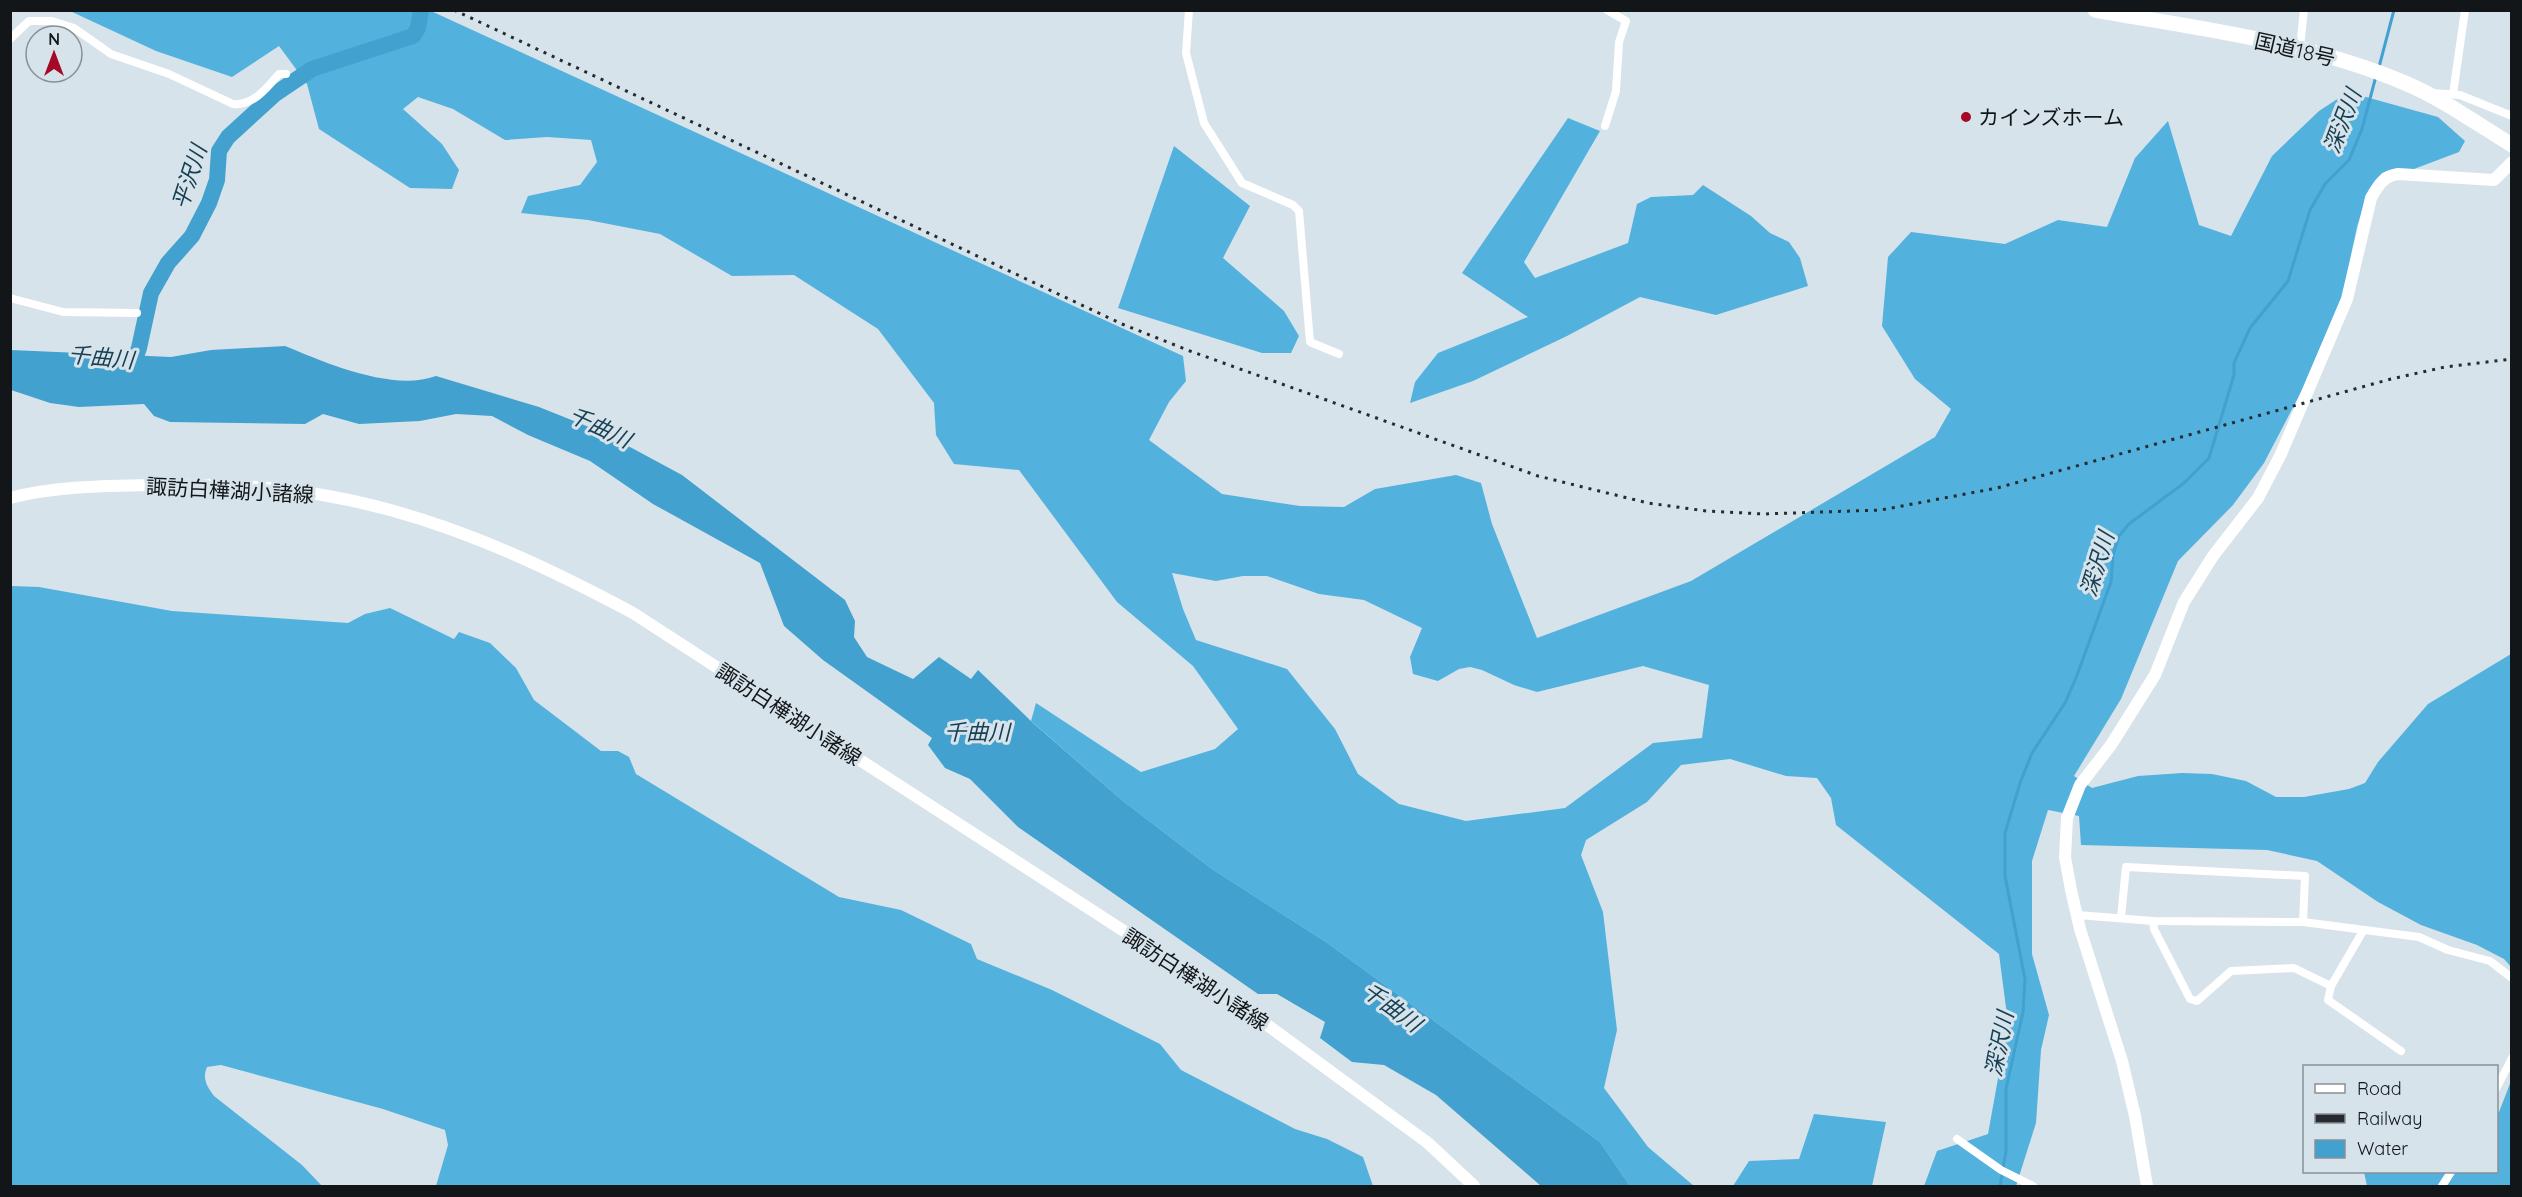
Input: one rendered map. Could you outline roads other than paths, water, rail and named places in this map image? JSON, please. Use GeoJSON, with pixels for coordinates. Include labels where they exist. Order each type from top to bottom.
{"type":"FeatureCollection","features":[{"type":"Feature","properties":{"kind":"highway","name":"国道18号"},"geometry":{"type":"LineString","coordinates":[[2096,10],[2303,48],[2407,84],[2511,145]]}},
{"type":"Feature","properties":{"kind":"main road"},"geometry":{"type":"LineString","coordinates":[[2147,1186],[2135,1116],[2122,1061],[2078,915],[2065,857],[2067,818],[2072,802],[2080,785],[2141,701],[2155,675],[2184,602],[2213,556],[2258,498],[2299,416],[2347,299],[2371,198],[2385,177],[2413,174],[2494,180],[2511,162]]}},
{"type":"Feature","properties":{"kind":"main road","name":"諏訪白樺湖小諸線"},"geometry":{"type":"LineString","coordinates":[[10,498],[77,487],[197,484],[327,496],[439,524],[559,573],[642,619],[1255,1016],[1420,1136],[1474,1186]]}},
{"type":"Feature","properties":{"kind":"street"},"geometry":{"type":"LineString","coordinates":[[1189,10],[1186,53],[1204,123],[1242,183],[1293,205],[1299,212],[1310,342],[1340,354]]}},
{"type":"Feature","properties":{"kind":"street"},"geometry":{"type":"LineString","coordinates":[[1605,126],[1616,91],[1619,42],[1626,21],[1607,10]]}},
{"type":"Feature","properties":{"kind":"street"},"geometry":{"type":"LineString","coordinates":[[2303,48],[2304,10]]}},
{"type":"Feature","properties":{"kind":"street"},"geometry":{"type":"LineString","coordinates":[[2453,94],[2465,10]]}},
{"type":"Feature","properties":{"kind":"street"},"geometry":{"type":"LineString","coordinates":[[10,39],[29,21],[52,21],[74,28],[111,54],[170,74],[233,104],[242,105],[252,100],[262,93],[279,74],[286,74]]}},
{"type":"Feature","properties":{"kind":"street"},"geometry":{"type":"LineString","coordinates":[[2423,92],[2453,94],[2511,116]]}},
{"type":"Feature","properties":{"kind":"street"},"geometry":{"type":"LineString","coordinates":[[10,298],[63,312],[136,313]]}},
{"type":"Feature","properties":{"kind":"street"},"geometry":{"type":"LineString","coordinates":[[2121,917],[2126,867],[2305,876],[2303,922]]}},
{"type":"Feature","properties":{"kind":"street"},"geometry":{"type":"LineString","coordinates":[[2078,915],[2153,921],[2303,922],[2419,937],[2448,950],[2490,961],[2511,978]]}},
{"type":"Feature","properties":{"kind":"street"},"geometry":{"type":"LineString","coordinates":[[2153,921],[2154,929],[2190,999],[2197,1001],[2231,971],[2294,968],[2331,986]]}},
{"type":"Feature","properties":{"kind":"street"},"geometry":{"type":"LineString","coordinates":[[2363,931],[2331,986],[2328,1000],[2401,1052]]}},
{"type":"Feature","properties":{"kind":"street"},"geometry":{"type":"LineString","coordinates":[[2498,1085],[2511,1059]]}},
{"type":"Feature","properties":{"kind":"street"},"geometry":{"type":"LineString","coordinates":[[1957,1139],[2001,1170],[2033,1186]]}},
{"type":"Feature","properties":{"kind":"street"},"geometry":{"type":"LineString","coordinates":[[2442,1186],[2450,1173]]}},
{"type":"Feature","properties":{"kind":"water","name":"千曲川"},"geometry":{"type":"Polygon","coordinates":[[[285,346],[339,367],[380,378],[419,380],[436,376],[539,407],[604,433],[682,475],[845,600],[855,621],[854,637],[867,657],[913,679],[939,657],[971,679],[978,670],[1033,723],[1123,801],[1212,869],[1326,942],[1600,1142],[1630,1186],[1541,1186],[1436,1095],[1384,1065],[1352,1062],[1320,1038],[1325,1022],[1277,994],[1258,994],[1018,827],[970,779],[945,768],[928,745],[932,738],[823,660],[784,626],[760,563],[653,504],[590,461],[528,435],[492,416],[456,414],[420,421],[359,424],[323,414],[305,424],[170,422],[154,416],[144,404],[79,407],[50,403],[11,390],[11,350],[171,357],[211,350],[285,346]]]}},
{"type":"Feature","properties":{"kind":"waterway","name":"平沢川"},"geometry":{"type":"LineString","coordinates":[[129,376],[139,348],[151,293],[168,263],[192,236],[209,203],[217,180],[219,151],[228,137],[275,94],[312,69],[413,36],[418,28],[421,10]]}},
{"type":"Feature","properties":{"kind":"waterway","name":"深沢川"},"geometry":{"type":"LineString","coordinates":[[2379,67],[2394,10]]}},
{"type":"Feature","properties":{"kind":"waterway","name":"深沢川"},"geometry":{"type":"LineString","coordinates":[[2000,1186],[2006,1151],[2006,1089],[2023,1012],[2025,979],[2005,876],[2005,833],[2020,783],[2032,753],[2065,703],[2076,678],[2111,582],[2113,555],[2119,536],[2129,524],[2184,483],[2209,458],[2234,375],[2234,363],[2250,328],[2288,281],[2310,210],[2325,184],[2349,160],[2362,129],[2376,76]]}},
{"type":"Feature","properties":{"kind":"railway"},"geometry":{"type":"LineString","coordinates":[[454,10],[1122,324],[1190,351],[1538,476],[1648,503],[1706,511],[1764,514],[1881,510],[1997,488],[2391,379],[2445,367],[2512,359]]}},
{"type":"Feature","properties":{"kind":"place","name":"カインズホーム"},"geometry":{"type":"Point","coordinates":[1966,117]}}]}
